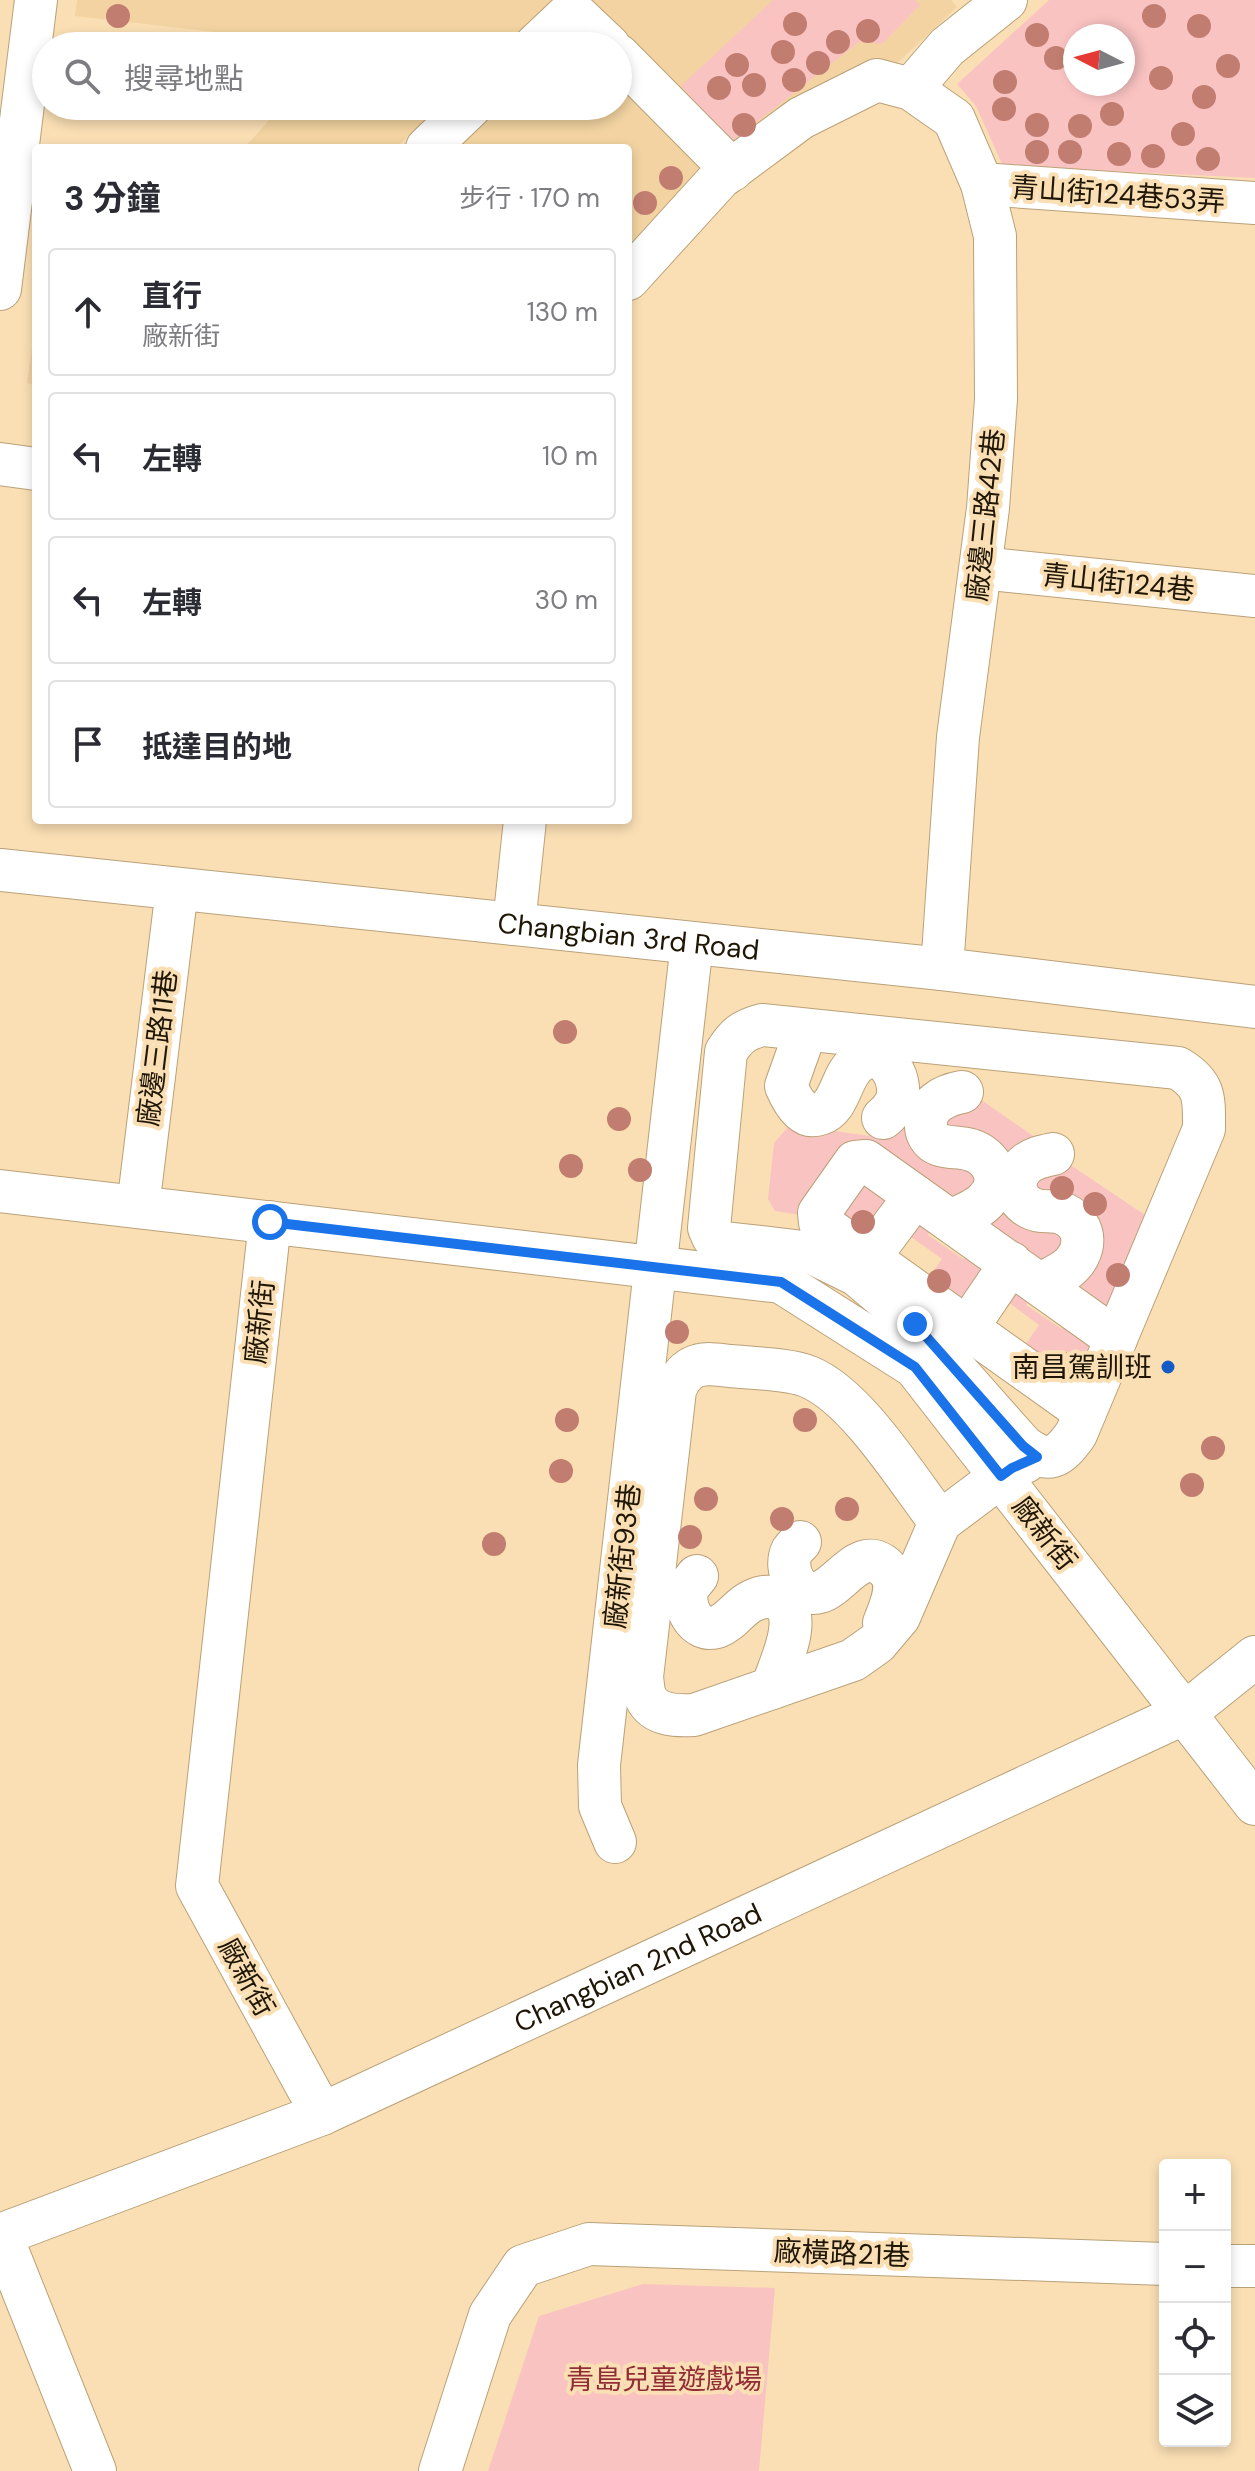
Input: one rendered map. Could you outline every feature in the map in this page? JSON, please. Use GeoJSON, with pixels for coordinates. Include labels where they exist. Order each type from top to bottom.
{"type":"FeatureCollection","features":[{"type":"Feature","properties":{"kind":"street"},"geometry":{"type":"LineString","coordinates":[[32,32],[36,0]]}},
{"type":"Feature","properties":{"kind":"street"},"geometry":{"type":"LineString","coordinates":[[632,274],[720,178],[801,118],[877,80],[911,89],[947,47],[1006,0]]}},
{"type":"Feature","properties":{"kind":"street"},"geometry":{"type":"LineString","coordinates":[[550,32],[578,6],[598,32]]}},
{"type":"Feature","properties":{"kind":"street"},"geometry":{"type":"LineString","coordinates":[[0,289],[32,32]]}},
{"type":"Feature","properties":{"kind":"street"},"geometry":{"type":"LineString","coordinates":[[632,69],[732,170]]}},
{"type":"Feature","properties":{"kind":"street","name":"廠邊三路42巷"},"geometry":{"type":"LineString","coordinates":[[911,89],[954,119],[982,184],[995,236],[996,399],[981,568],[958,737],[942,969]]}},
{"type":"Feature","properties":{"kind":"street"},"geometry":{"type":"LineString","coordinates":[[431,144],[456,120]]}},
{"type":"Feature","properties":{"kind":"street","name":"青山街124巷53弄"},"geometry":{"type":"LineString","coordinates":[[982,184],[1255,203]]}},
{"type":"Feature","properties":{"kind":"street"},"geometry":{"type":"LineString","coordinates":[[0,464],[32,468]]}},
{"type":"Feature","properties":{"kind":"street","name":"青山街124巷"},"geometry":{"type":"LineString","coordinates":[[981,568],[1255,596]]}},
{"type":"Feature","properties":{"kind":"street"},"geometry":{"type":"LineString","coordinates":[[514,924],[525,824]]}},
{"type":"Feature","properties":{"kind":"street","name":"Changbian 3rd Road"},"geometry":{"type":"LineString","coordinates":[[0,870],[942,969],[1255,1007]]}},
{"type":"Feature","properties":{"kind":"street","name":"廠邊三路11巷"},"geometry":{"type":"LineString","coordinates":[[138,1207],[177,889]]}},
{"type":"Feature","properties":{"kind":"street","name":"廠新街93巷"},"geometry":{"type":"LineString","coordinates":[[615,1842],[600,1806],[599,1765],[692,943]]}},
{"type":"Feature","properties":{"kind":"street"},"geometry":{"type":"LineString","coordinates":[[940,1522],[859,1415],[835,1391],[807,1375],[711,1363],[693,1367],[680,1377],[675,1390],[642,1677],[646,1697],[658,1710],[676,1716],[694,1715],[853,1660],[877,1643],[899,1617],[940,1522],[1012,1468],[1064,1450],[1076,1434],[1204,1129],[1204,1097],[1192,1076],[1178,1068],[762,1025],[736,1036],[726,1052],[710,1212],[709,1228],[713,1237],[725,1243],[812,1253],[857,1275],[915,1324],[1023,1446],[1037,1457]]}},
{"type":"Feature","properties":{"kind":"street"},"geometry":{"type":"LineString","coordinates":[[806,1030],[786,1086],[793,1103],[804,1113],[818,1116],[829,1110],[858,1062],[869,1058],[883,1060],[892,1069],[899,1095],[894,1108],[883,1118]]}},
{"type":"Feature","properties":{"kind":"street"},"geometry":{"type":"LineString","coordinates":[[951,1221],[989,1198],[995,1185],[994,1170],[988,1159],[966,1148],[933,1142],[926,1132],[925,1118],[933,1105],[947,1095],[962,1092]]}},
{"type":"Feature","properties":{"kind":"street"},"geometry":{"type":"LineString","coordinates":[[967,1328],[1025,1274],[1066,1270],[1077,1259],[1083,1246],[1083,1232],[1076,1222],[1057,1211],[1032,1210],[1016,1194],[1016,1180],[1023,1167],[1038,1157],[1053,1154]]}},
{"type":"Feature","properties":{"kind":"street"},"geometry":{"type":"LineString","coordinates":[[1085,1412],[820,1223],[819,1213],[855,1162],[866,1161],[1116,1339]]}},
{"type":"Feature","properties":{"kind":"street"},"geometry":{"type":"LineString","coordinates":[[0,1191],[270,1222]]}},
{"type":"Feature","properties":{"kind":"street"},"geometry":{"type":"LineString","coordinates":[[869,1258],[915,1196]]}},
{"type":"Feature","properties":{"kind":"street","name":"廠新街"},"geometry":{"type":"LineString","coordinates":[[322,2114],[197,1886],[270,1222],[781,1282],[915,1367],[1255,1804]]}},
{"type":"Feature","properties":{"kind":"street"},"geometry":{"type":"LineString","coordinates":[[800,1542],[791,1553],[790,1571],[796,1585],[807,1593],[819,1593],[865,1561],[877,1562],[889,1571],[894,1582],[892,1598],[877,1643]]}},
{"type":"Feature","properties":{"kind":"street"},"geometry":{"type":"LineString","coordinates":[[697,1576],[688,1588],[687,1606],[693,1620],[704,1628],[717,1627],[752,1601],[763,1597],[775,1597],[786,1605],[791,1616],[790,1633],[772,1688]]}},
{"type":"Feature","properties":{"kind":"street","name":"Changbian 2nd Road"},"geometry":{"type":"LineString","coordinates":[[0,2235],[322,2114],[1185,1713],[1255,1657]]}},
{"type":"Feature","properties":{"kind":"street"},"geometry":{"type":"LineString","coordinates":[[0,2235],[95,2471]]}},
{"type":"Feature","properties":{"kind":"street","name":"廠橫路21巷"},"geometry":{"type":"LineString","coordinates":[[440,2471],[490,2315],[523,2266],[589,2244],[1159,2264]]}},
{"type":"Feature","properties":{"kind":"street"},"geometry":{"type":"LineString","coordinates":[[1231,2266],[1255,2266]]}},
{"type":"Feature","properties":{"kind":"shaded area"},"geometry":{"type":"Polygon","coordinates":[[[77,0],[555,0],[520,32],[215,32],[75,16],[77,0]]]}},
{"type":"Feature","properties":{"kind":"shaded area"},"geometry":{"type":"Polygon","coordinates":[[[593,0],[951,0],[957,7],[893,67],[632,274],[632,144],[440,144],[465,120],[632,120],[632,32],[559,32],[593,0]]]}},
{"type":"Feature","properties":{"kind":"shaded area"},"geometry":{"type":"Polygon","coordinates":[[[269,120],[425,120],[400,144],[248,144],[269,120]]]}},
{"type":"Feature","properties":{"kind":"shaded area"},"geometry":{"type":"Polygon","coordinates":[[[32,348],[32,385],[27,383],[32,348]]]}},
{"type":"Feature","properties":{"kind":"green space"},"geometry":{"type":"Polygon","coordinates":[[[773,0],[915,0],[920,5],[882,44],[859,42],[731,142],[681,86],[773,0]]]}},
{"type":"Feature","properties":{"kind":"green space"},"geometry":{"type":"Polygon","coordinates":[[[1049,0],[1255,0],[1255,178],[1003,166],[976,106],[957,84],[1049,0]]]}},
{"type":"Feature","properties":{"kind":"green space"},"geometry":{"type":"Polygon","coordinates":[[[977,1097],[1042,1142],[1016,1156],[955,1133],[940,1121],[977,1097]]]}},
{"type":"Feature","properties":{"kind":"green space"},"geometry":{"type":"Polygon","coordinates":[[[903,1121],[985,1174],[950,1208],[866,1150],[807,1216],[775,1211],[768,1199],[774,1143],[789,1126],[883,1138],[903,1121]]]}},
{"type":"Feature","properties":{"kind":"green space"},"geometry":{"type":"Polygon","coordinates":[[[1066,1162],[1145,1215],[1152,1223],[1117,1314],[1063,1283],[1085,1268],[1030,1184],[1066,1162]]]}},
{"type":"Feature","properties":{"kind":"green space"},"geometry":{"type":"Polygon","coordinates":[[[857,1170],[898,1192],[872,1244],[829,1212],[857,1170]]]}},
{"type":"Feature","properties":{"kind":"green space"},"geometry":{"type":"Polygon","coordinates":[[[1006,1196],[1064,1230],[1066,1248],[1038,1268],[984,1218],[1006,1196]]]}},
{"type":"Feature","properties":{"kind":"green space"},"geometry":{"type":"Polygon","coordinates":[[[922,1212],[935,1222],[928,1235],[963,1259],[971,1249],[995,1265],[965,1306],[928,1279],[942,1259],[907,1234],[922,1212]]]}},
{"type":"Feature","properties":{"kind":"green space"},"geometry":{"type":"Polygon","coordinates":[[[1019,1278],[1036,1290],[1026,1305],[1062,1329],[1071,1316],[1107,1342],[1084,1404],[1025,1345],[1039,1325],[1004,1299],[1019,1278]]]}},
{"type":"Feature","properties":{"kind":"green space","name":"青島兒童遊戲場"},"geometry":{"type":"Polygon","coordinates":[[[643,2284],[775,2288],[759,2471],[488,2471],[539,2316],[643,2284]]]}},
{"type":"Feature","properties":{"kind":"place","name":"南昌駕訓班"},"geometry":{"type":"Point","coordinates":[1168,1367]}},
{"type":"Feature","properties":{"kind":"route"},"geometry":{"type":"LineString","coordinates":[[270,1222],[781,1282],[915,1367],[1001,1476],[1037,1457],[1023,1446],[915,1324]]}}]}
